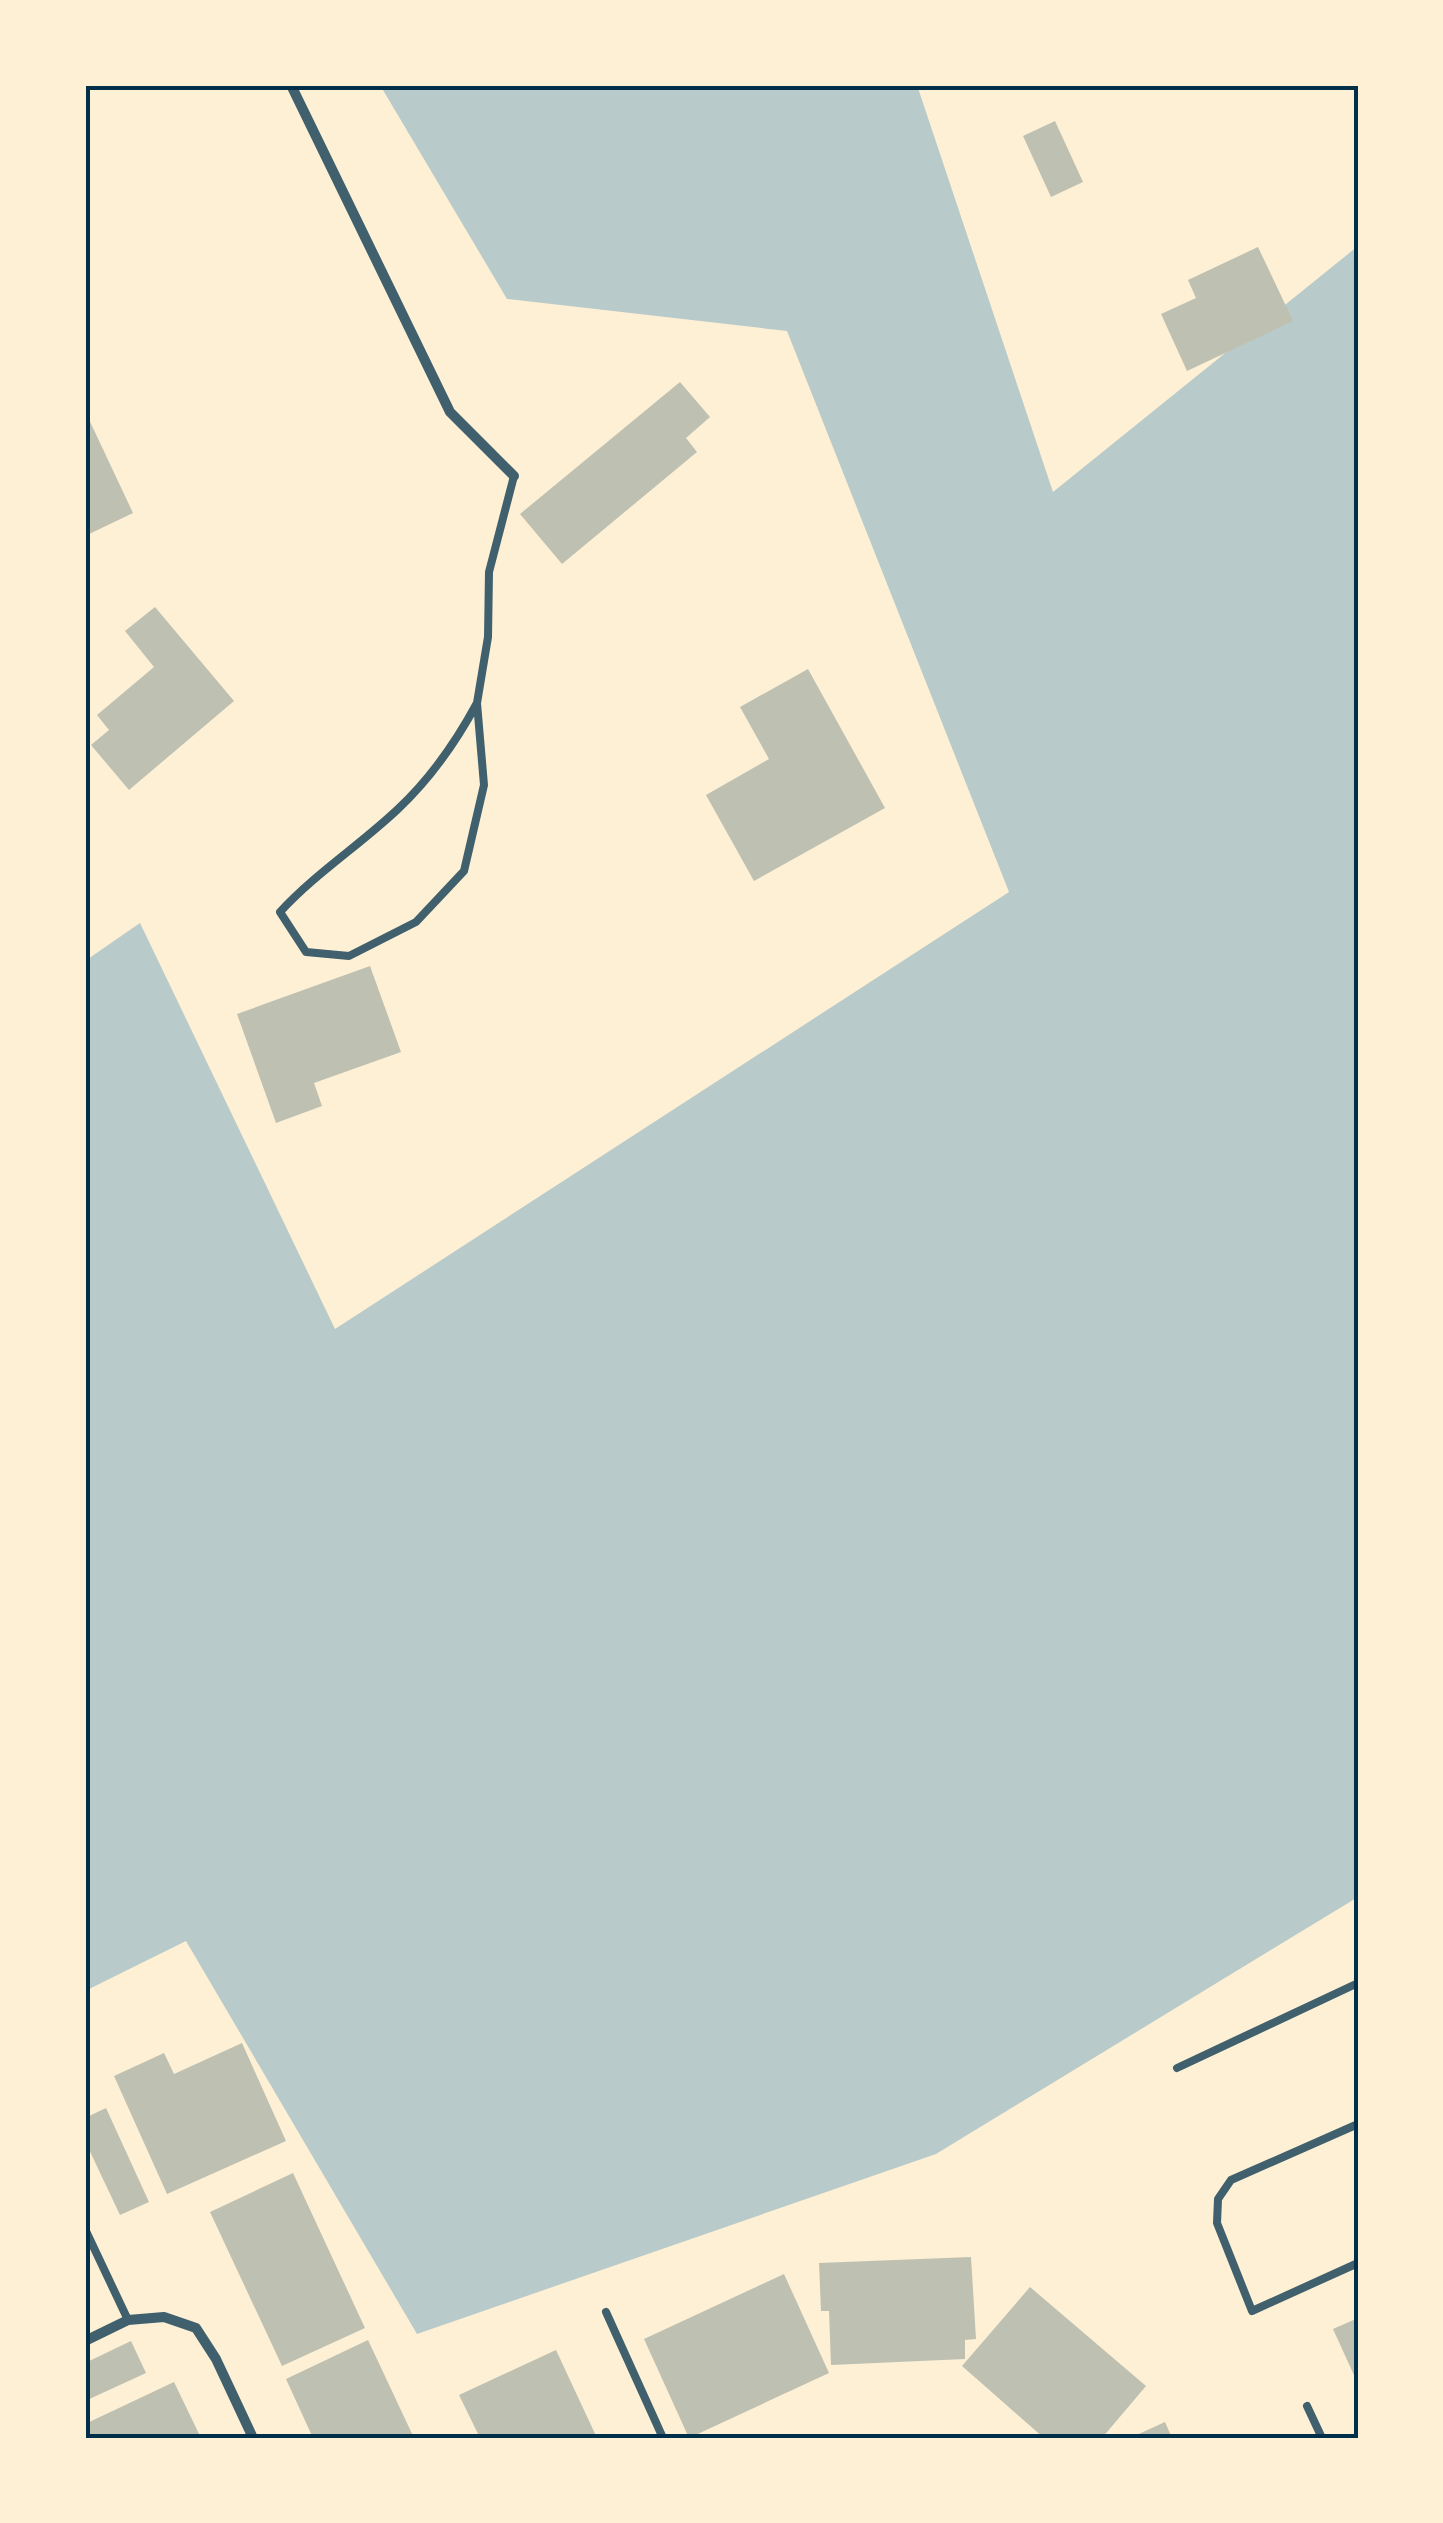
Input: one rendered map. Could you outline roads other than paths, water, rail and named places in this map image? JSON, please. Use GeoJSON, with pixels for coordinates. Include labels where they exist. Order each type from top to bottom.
{"type":"FeatureCollection","features":[{"type":"Feature","properties":{"kind":"street"},"geometry":{"type":"LineString","coordinates":[[291,85],[450,412],[514,476]]}},
{"type":"Feature","properties":{"kind":"street"},"geometry":{"type":"LineString","coordinates":[[85,2341],[128,2320],[164,2316],[196,2328],[216,2359],[253,2438]]}},
{"type":"Feature","properties":{"kind":"lane"},"geometry":{"type":"LineString","coordinates":[[478,702],[453,748],[399,808],[306,884],[280,912],[306,952],[349,956],[416,922],[464,871],[484,785],[478,702],[488,637],[489,572],[514,476]]}},
{"type":"Feature","properties":{"kind":"lane"},"geometry":{"type":"LineString","coordinates":[[1176,2068],[1358,1983]]}},
{"type":"Feature","properties":{"kind":"lane"},"geometry":{"type":"LineString","coordinates":[[1358,2124],[1231,2180],[1218,2200],[1217,2222],[1252,2311],[1358,2263]]}},
{"type":"Feature","properties":{"kind":"lane"},"geometry":{"type":"LineString","coordinates":[[85,2229],[128,2320]]}},
{"type":"Feature","properties":{"kind":"lane"},"geometry":{"type":"LineString","coordinates":[[606,2312],[663,2438]]}},
{"type":"Feature","properties":{"kind":"lane"},"geometry":{"type":"LineString","coordinates":[[1307,2406],[1322,2438]]}}]}
